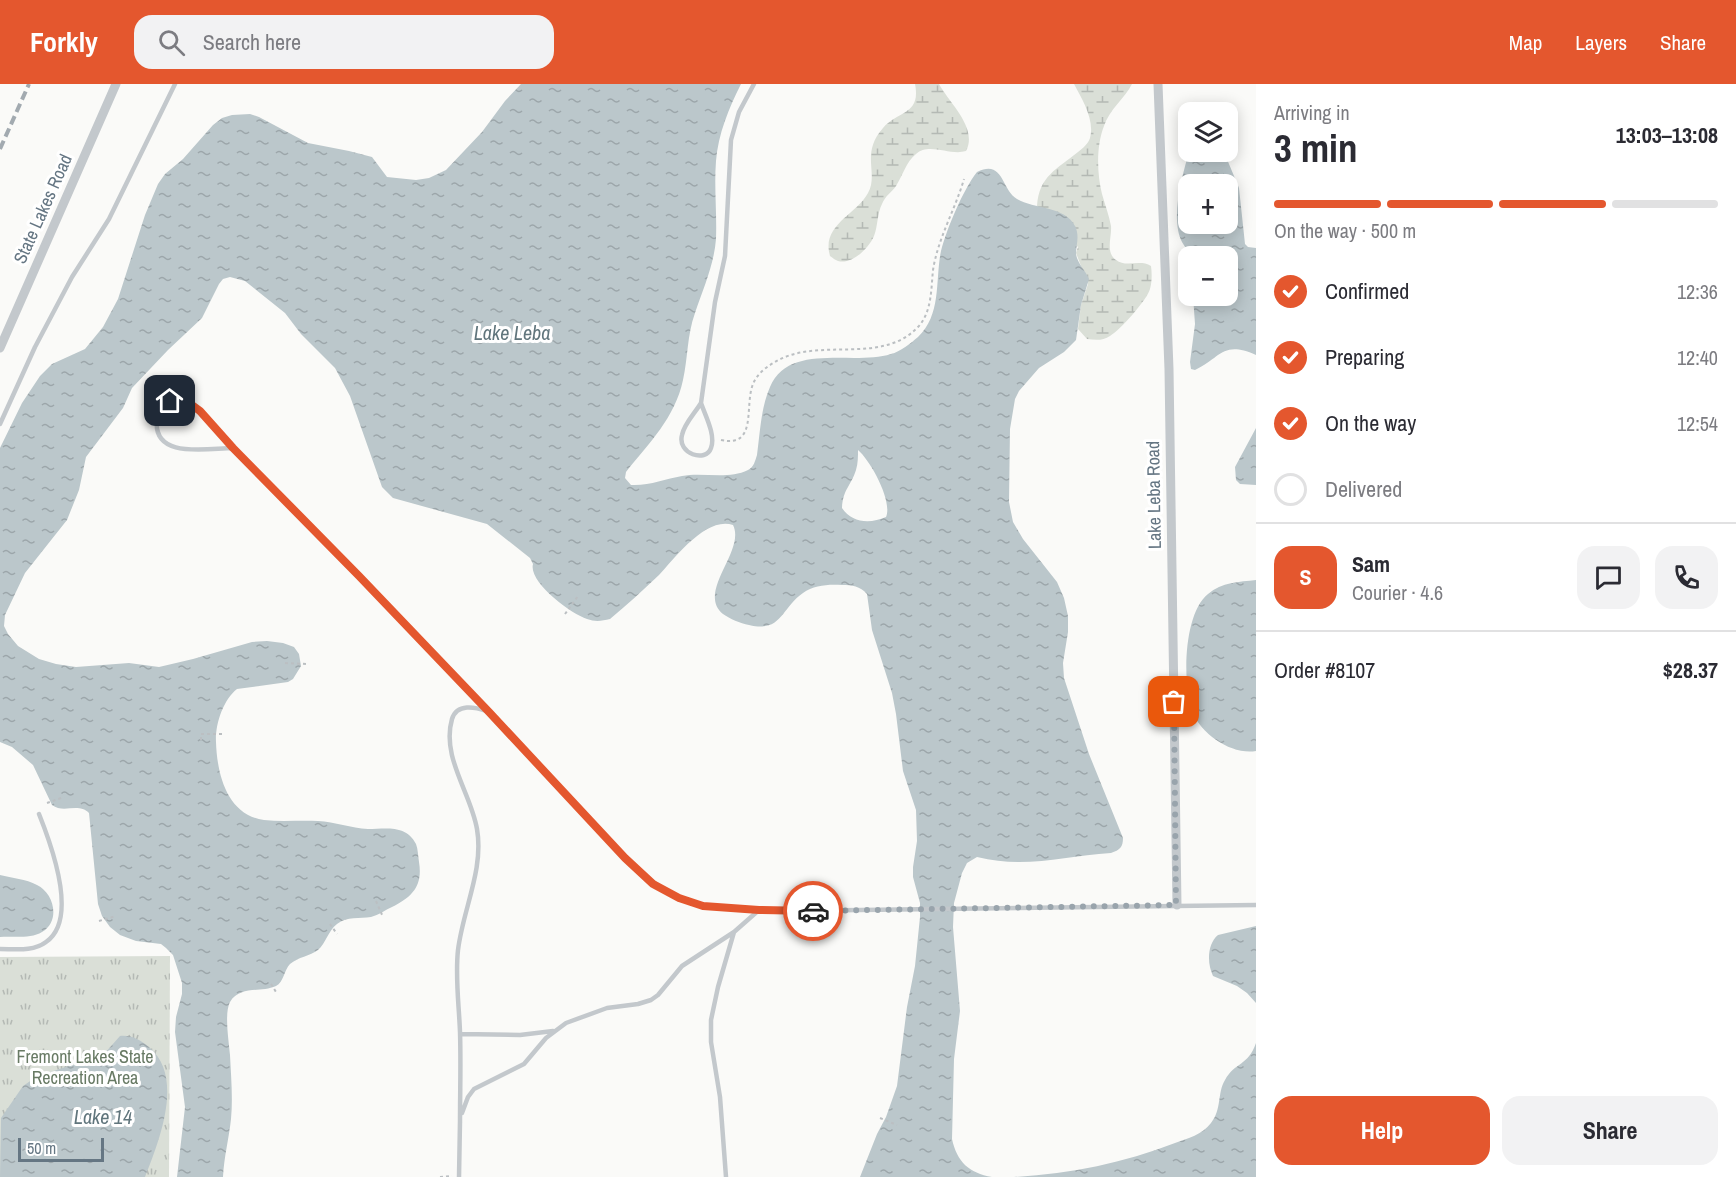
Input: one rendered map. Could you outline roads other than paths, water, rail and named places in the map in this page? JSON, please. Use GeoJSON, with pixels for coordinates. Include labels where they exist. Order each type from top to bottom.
{"type":"FeatureCollection","features":[{"type":"Feature","properties":{"kind":"street","name":"State Lakes Road"},"geometry":{"type":"LineString","coordinates":[[0,348],[116,84]]}},
{"type":"Feature","properties":{"kind":"street","name":"Lake Leba Road"},"geometry":{"type":"LineString","coordinates":[[1158,84],[1169,369],[1176,905]]}},
{"type":"Feature","properties":{"kind":"lane"},"geometry":{"type":"LineString","coordinates":[[0,424],[35,347],[108,219],[175,84]]}},
{"type":"Feature","properties":{"kind":"lane"},"geometry":{"type":"LineString","coordinates":[[701,403],[712,438],[711,449],[700,455],[690,454],[681,442],[682,434],[701,403],[715,302],[725,256],[731,140],[739,112],[754,84]]}},
{"type":"Feature","properties":{"kind":"lane"},"geometry":{"type":"LineString","coordinates":[[233,448],[171,447],[161,439],[158,433],[160,410],[175,399],[185,400],[200,411],[233,448],[489,712],[625,858],[653,884],[679,898],[698,905],[759,910],[1256,905]]}},
{"type":"Feature","properties":{"kind":"lane"},"geometry":{"type":"LineString","coordinates":[[459,1176],[459,948],[477,864],[478,841],[473,812],[458,773],[450,734],[453,715],[461,708],[478,708],[489,712]]}},
{"type":"Feature","properties":{"kind":"lane"},"geometry":{"type":"LineString","coordinates":[[0,949],[24,949],[46,942],[58,926],[61,916],[61,896],[51,847],[39,814]]}},
{"type":"Feature","properties":{"kind":"lane"},"geometry":{"type":"LineString","coordinates":[[460,1123],[464,1105],[471,1093],[482,1084],[524,1064],[555,1030],[592,1013],[651,1000],[658,995],[682,966],[734,932],[759,910]]}},
{"type":"Feature","properties":{"kind":"lane"},"geometry":{"type":"LineString","coordinates":[[726,1177],[722,1119],[712,1055],[711,1032],[718,987],[734,932]]}},
{"type":"Feature","properties":{"kind":"lane"},"geometry":{"type":"LineString","coordinates":[[460,1034],[520,1035],[555,1030]]}},
{"type":"Feature","properties":{"kind":"water","name":"Lake Leba"},"geometry":{"type":"Polygon","coordinates":[[[521,84],[741,84],[728,112],[717,151],[715,249],[708,277],[692,321],[683,380],[668,418],[626,472],[625,478],[631,485],[690,475],[732,475],[748,470],[753,466],[757,455],[761,420],[767,395],[779,373],[807,360],[876,357],[891,354],[918,337],[931,318],[941,251],[947,231],[961,199],[977,172],[992,169],[997,172],[1017,199],[1057,211],[1075,226],[1078,237],[1076,254],[1089,279],[1081,305],[1076,340],[1064,352],[1039,368],[1015,399],[1010,429],[1009,502],[1013,522],[1023,539],[1057,582],[1064,598],[1068,616],[1068,632],[1063,663],[1064,678],[1089,754],[1123,841],[1117,851],[1111,853],[1044,861],[1012,862],[977,857],[967,863],[962,873],[954,903],[953,927],[960,1011],[954,1059],[952,1139],[957,1154],[965,1165],[977,1173],[992,1177],[860,1177],[897,1086],[920,917],[920,903],[913,877],[917,841],[916,810],[903,771],[892,693],[872,630],[867,594],[862,589],[852,586],[822,586],[803,593],[780,618],[768,625],[760,627],[732,619],[723,614],[716,605],[715,594],[733,547],[735,535],[733,525],[723,524],[702,532],[692,540],[659,575],[610,619],[596,621],[580,616],[544,588],[533,571],[530,558],[487,524],[393,498],[382,487],[350,396],[335,368],[301,334],[285,313],[245,281],[230,277],[223,279],[219,284],[202,318],[132,388],[123,408],[86,457],[79,490],[67,520],[25,573],[5,615],[4,626],[18,646],[39,659],[76,667],[129,663],[159,667],[252,642],[267,641],[294,647],[299,654],[301,666],[293,679],[288,682],[237,689],[224,706],[216,742],[219,767],[226,791],[241,810],[251,817],[264,820],[318,821],[368,829],[401,830],[407,833],[416,844],[420,870],[414,890],[405,899],[374,916],[341,921],[331,930],[318,950],[290,964],[279,984],[270,988],[239,993],[230,1002],[227,1020],[232,1111],[223,1177],[177,1177],[185,1107],[175,1032],[182,983],[173,955],[161,944],[136,941],[120,935],[110,927],[102,916],[98,904],[89,813],[80,808],[61,808],[52,805],[33,765],[12,747],[0,742],[0,448],[22,403],[40,376],[52,364],[85,349],[103,327],[118,299],[145,215],[158,184],[165,174],[183,159],[222,118],[250,114],[308,143],[372,157],[387,177],[416,180],[429,178],[446,170],[482,132],[521,84]],[[858,450],[856,470],[844,496],[842,508],[851,517],[862,521],[874,521],[886,517],[886,501],[874,471],[858,450]]]}},
{"type":"Feature","properties":{"kind":"water"},"geometry":{"type":"Polygon","coordinates":[[[1187,162],[1228,162],[1233,174],[1184,174],[1187,162]]]}},
{"type":"Feature","properties":{"kind":"water"},"geometry":{"type":"Polygon","coordinates":[[[1238,186],[1245,244],[1256,248],[1256,355],[1236,349],[1229,350],[1195,370],[1191,369],[1195,324],[1194,306],[1238,306],[1238,246],[1185,246],[1179,234],[1238,234],[1238,186]]]}},
{"type":"Feature","properties":{"kind":"water"},"geometry":{"type":"Polygon","coordinates":[[[1256,428],[1256,485],[1240,484],[1236,480],[1235,467],[1256,428]]]}},
{"type":"Feature","properties":{"kind":"water"},"geometry":{"type":"Polygon","coordinates":[[[1256,580],[1256,751],[1247,751],[1237,750],[1219,742],[1197,721],[1189,701],[1186,668],[1189,633],[1200,604],[1213,590],[1237,582],[1256,580]]]}},
{"type":"Feature","properties":{"kind":"water"},"geometry":{"type":"Polygon","coordinates":[[[0,875],[28,881],[48,894],[53,907],[52,921],[42,932],[33,936],[0,937],[0,875]]]}},
{"type":"Feature","properties":{"kind":"water"},"geometry":{"type":"Polygon","coordinates":[[[1256,926],[1256,1003],[1237,986],[1213,976],[1209,960],[1210,949],[1218,935],[1256,926]]]}},
{"type":"Feature","properties":{"kind":"water","name":"Lake 14"},"geometry":{"type":"Polygon","coordinates":[[[120,1036],[136,1038],[149,1047],[160,1060],[166,1075],[166,1110],[157,1146],[145,1177],[0,1177],[1,1118],[23,1086],[36,1077],[104,1054],[120,1036]]]}},
{"type":"Feature","properties":{"kind":"water"},"geometry":{"type":"Polygon","coordinates":[[[1256,1043],[1256,1177],[1014,1177],[1076,1170],[1116,1162],[1190,1138],[1207,1127],[1214,1118],[1225,1080],[1249,1056],[1256,1043]]]}},
{"type":"Feature","properties":{"kind":"railway"},"geometry":{"type":"LineString","coordinates":[[0,149],[29,84]]}},
{"type":"Feature","properties":{"kind":"park label","name":"Fremont Lakes State Recreation Area"},"geometry":{"type":"Point","coordinates":[85,1067]}}]}
